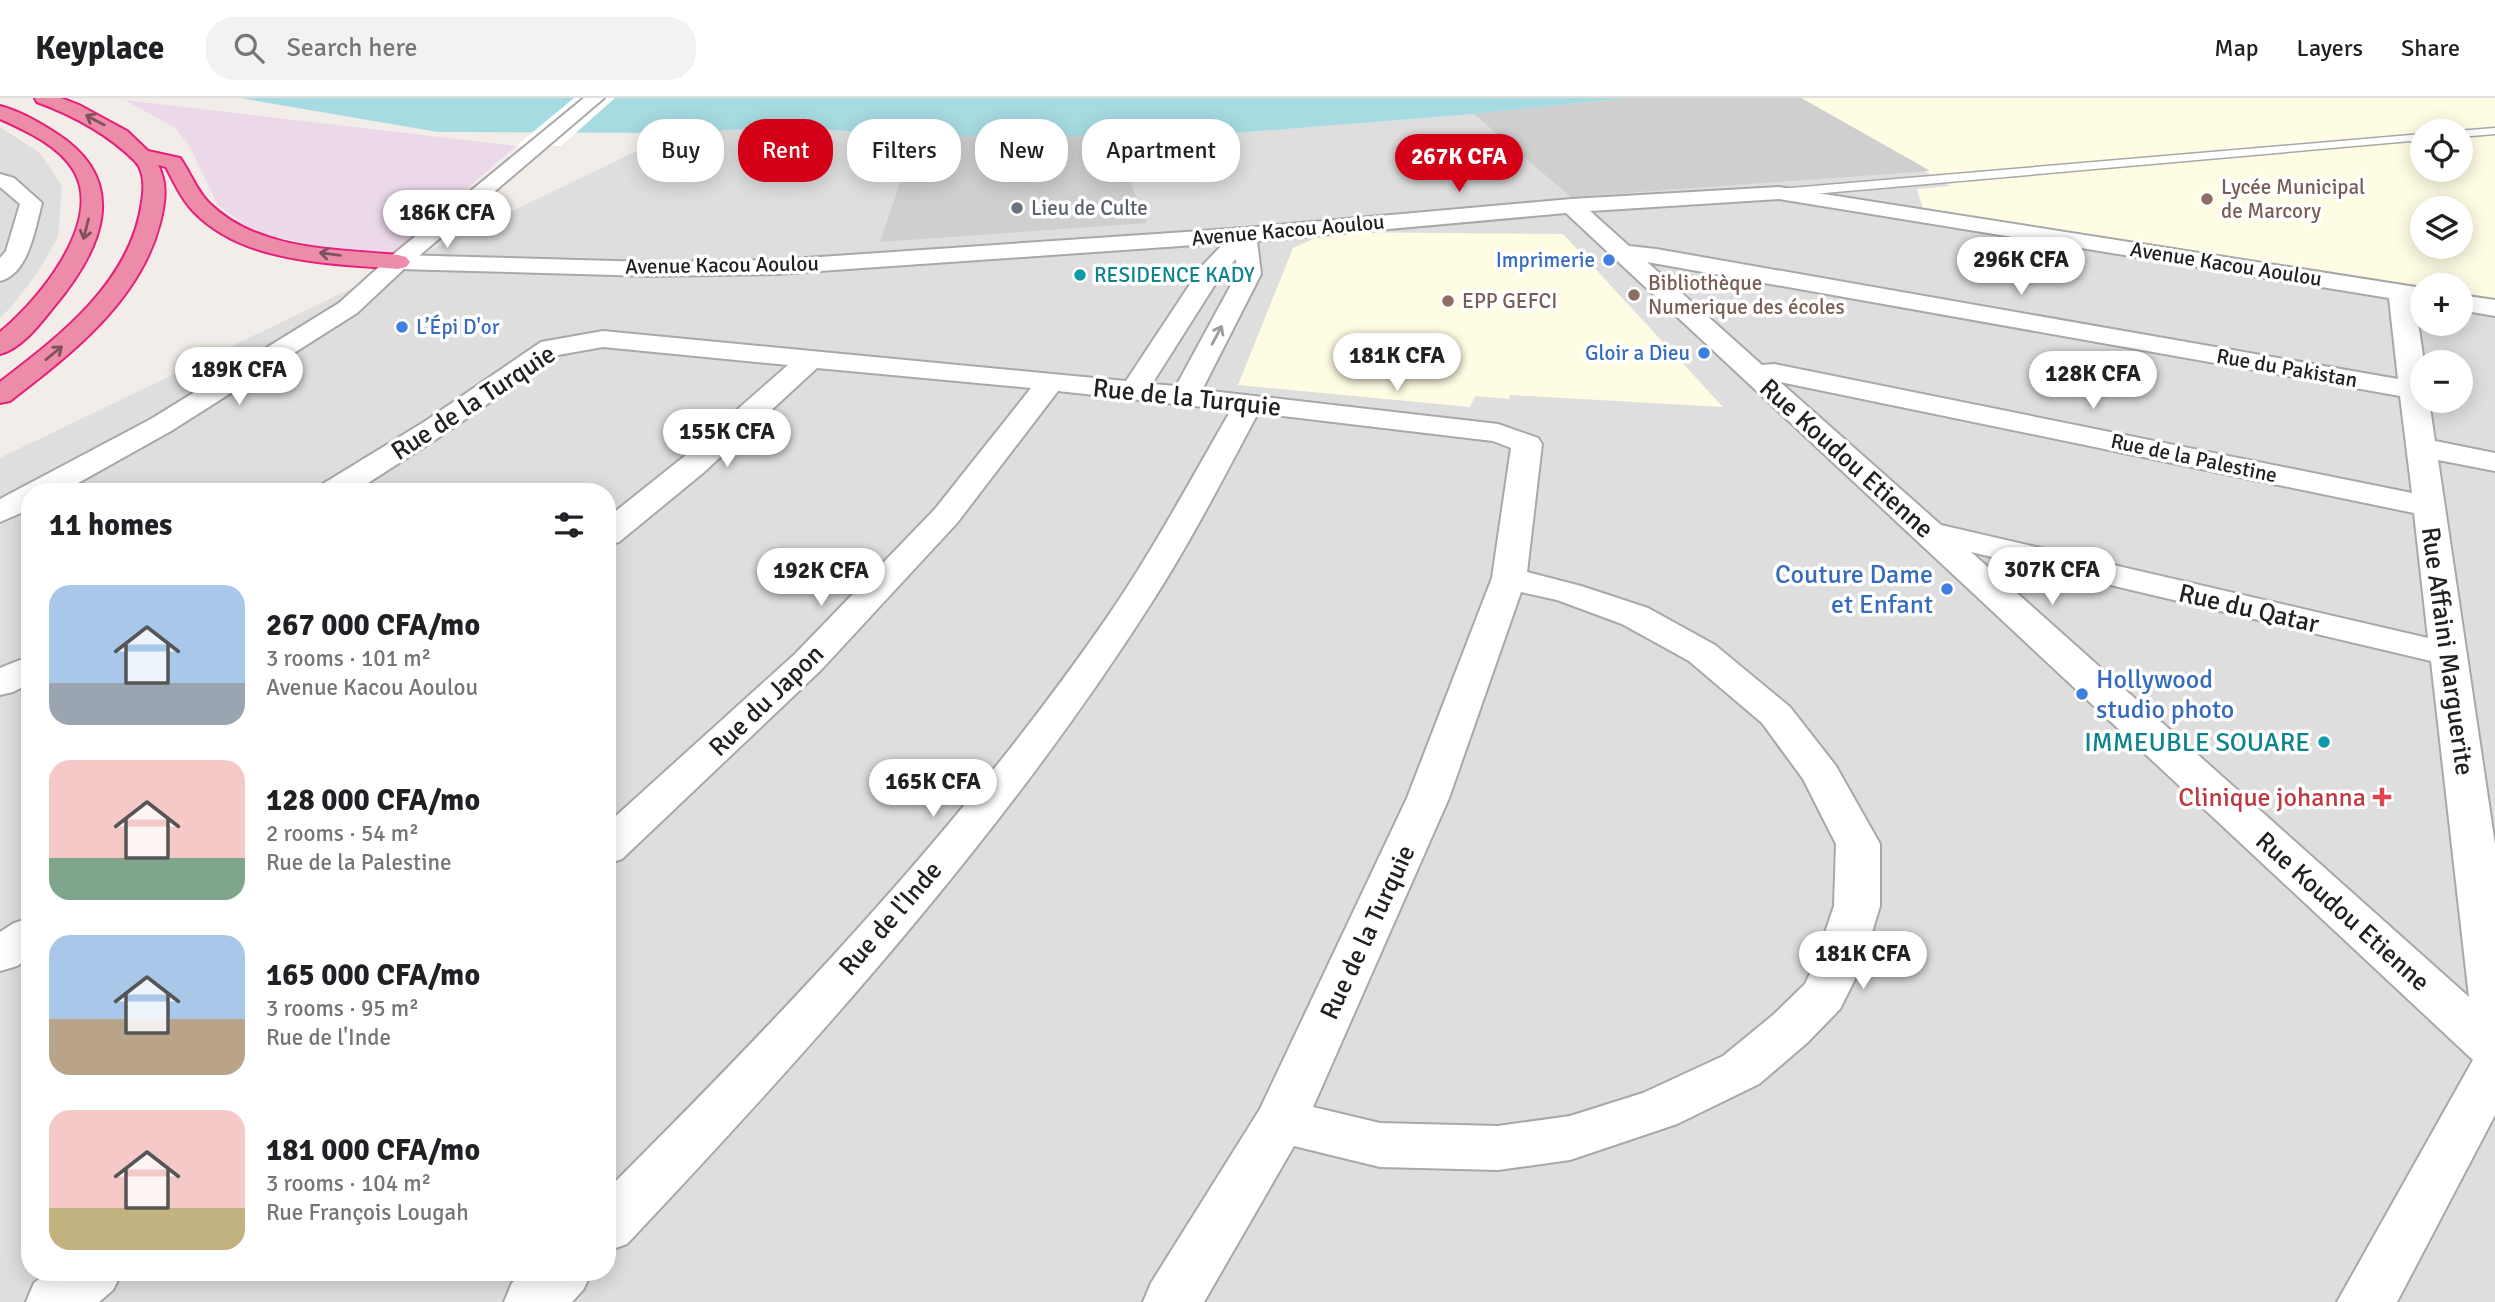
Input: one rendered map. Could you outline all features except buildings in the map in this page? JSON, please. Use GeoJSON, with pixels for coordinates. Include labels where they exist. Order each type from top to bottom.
{"type":"FeatureCollection","features":[{"type":"Feature","properties":{"kind":"highway"},"geometry":{"type":"LineString","coordinates":[[0,395],[69,340],[109,297],[133,262],[149,226],[154,196],[151,172],[123,138],[98,121],[44,98]]}},
{"type":"Feature","properties":{"kind":"highway"},"geometry":{"type":"LineString","coordinates":[[0,112],[43,132],[66,148],[90,181],[87,233],[69,268],[44,302],[0,346]]}},
{"type":"Feature","properties":{"kind":"highway"},"geometry":{"type":"LineString","coordinates":[[138,155],[173,162],[200,206],[225,228],[250,240],[305,251],[397,262]]}},
{"type":"Feature","properties":{"kind":"street"},"geometry":{"type":"LineString","coordinates":[[55,483],[161,425],[348,308],[397,262],[595,98]]}},
{"type":"Feature","properties":{"kind":"street"},"geometry":{"type":"LineString","coordinates":[[0,180],[7,182],[31,202],[17,252],[0,274]]}},
{"type":"Feature","properties":{"kind":"street","name":"Avenue Kacou Aoulou"},"geometry":{"type":"LineString","coordinates":[[397,262],[650,269],[776,267],[1245,235],[1571,206],[1779,193],[2410,294]]}},
{"type":"Feature","properties":{"kind":"street","name":"Rue Koudou Etienne"},"geometry":{"type":"LineString","coordinates":[[1571,206],[2495,1050]]}},
{"type":"Feature","properties":{"kind":"street"},"geometry":{"type":"LineString","coordinates":[[1134,390],[1211,271],[1245,235]]}},
{"type":"Feature","properties":{"kind":"street"},"geometry":{"type":"LineString","coordinates":[[1185,396],[1250,274],[1245,235]]}},
{"type":"Feature","properties":{"kind":"street","name":"Rue du Pakistan"},"geometry":{"type":"LineString","coordinates":[[1623,253],[1656,256],[2410,389]]}},
{"type":"Feature","properties":{"kind":"street"},"geometry":{"type":"LineString","coordinates":[[2473,304],[2495,308]]}},
{"type":"Feature","properties":{"kind":"street","name":"Rue de la Turquie"},"geometry":{"type":"LineString","coordinates":[[346,483],[434,428],[550,348],[603,339],[1134,390],[1498,433],[1527,444],[1508,578],[1428,799],[1281,1121],[1172,1302]]}},
{"type":"Feature","properties":{"kind":"street"},"geometry":{"type":"LineString","coordinates":[[616,528],[692,466],[810,360]]}},
{"type":"Feature","properties":{"kind":"street","name":"Rue de la Palestine"},"geometry":{"type":"LineString","coordinates":[[1754,374],[1774,372],[2428,506]]}},
{"type":"Feature","properties":{"kind":"street","name":"Rue du Japon"},"geometry":{"type":"LineString","coordinates":[[616,841],[808,663],[946,516],[1051,382]]}},
{"type":"Feature","properties":{"kind":"street","name":"Rue de l'Inde"},"geometry":{"type":"LineString","coordinates":[[616,1217],[806,1016],[957,841],[1014,768],[1123,618],[1171,544],[1249,404]]}},
{"type":"Feature","properties":{"kind":"street","name":"Rue Affaini Marguerite"},"geometry":{"type":"LineString","coordinates":[[2416,413],[2495,1010]]}},
{"type":"Feature","properties":{"kind":"street"},"geometry":{"type":"LineString","coordinates":[[2420,447],[2495,462]]}},
{"type":"Feature","properties":{"kind":"street"},"geometry":{"type":"LineString","coordinates":[[0,512],[21,501]]}},
{"type":"Feature","properties":{"kind":"street","name":"Rue du Qatar"},"geometry":{"type":"LineString","coordinates":[[1928,532],[2448,654]]}},
{"type":"Feature","properties":{"kind":"street"},"geometry":{"type":"LineString","coordinates":[[1281,1121],[1380,1144],[1498,1147],[1570,1138],[1659,1109],[1741,1070],[1790,1029],[1823,996],[1838,965],[1857,906],[1858,844],[1822,775],[1776,715],[1702,653],[1634,616],[1569,593],[1508,578]]}},
{"type":"Feature","properties":{"kind":"street"},"geometry":{"type":"LineString","coordinates":[[0,684],[21,672]]}},
{"type":"Feature","properties":{"kind":"street"},"geometry":{"type":"LineString","coordinates":[[0,954],[21,941]]}},
{"type":"Feature","properties":{"kind":"street"},"geometry":{"type":"LineString","coordinates":[[2366,1302],[2495,1067]]}},
{"type":"Feature","properties":{"kind":"street"},"geometry":{"type":"LineString","coordinates":[[55,1302],[82,1281]]}},
{"type":"Feature","properties":{"kind":"street"},"geometry":{"type":"LineString","coordinates":[[534,1302],[554,1281]]}},
{"type":"Feature","properties":{"kind":"lane"},"geometry":{"type":"LineString","coordinates":[[2473,133],[2495,131]]}},
{"type":"Feature","properties":{"kind":"lane"},"geometry":{"type":"LineString","coordinates":[[1779,193],[2410,138]]}},
{"type":"Feature","properties":{"kind":"shaded area"},"geometry":{"type":"Polygon","coordinates":[[[1627,98],[2495,98],[2495,1302],[0,1302],[0,458],[637,151],[637,182],[724,182],[724,130],[738,130],[738,182],[833,182],[833,130],[847,131],[847,182],[961,182],[961,136],[975,136],[975,182],[1068,182],[1068,136],[1082,136],[1082,182],[1240,182],[1240,133],[1474,114],[1627,98]]]}},
{"type":"Feature","properties":{"kind":"shaded area"},"geometry":{"type":"Polygon","coordinates":[[[1627,98],[1801,98],[1930,171],[1571,197],[1474,114],[1627,98]]]}},
{"type":"Feature","properties":{"kind":"shaded area","name":"Lycée Municipal de Marcory"},"geometry":{"type":"Polygon","coordinates":[[[1801,98],[2495,98],[2495,298],[2473,295],[2473,273],[2410,273],[2410,285],[1923,209],[1917,189],[1950,186],[1924,171],[1929,170],[1801,98]]]}},
{"type":"Feature","properties":{"kind":"shaded area"},"geometry":{"type":"Polygon","coordinates":[[[125,100],[516,146],[389,256],[318,246],[267,235],[243,224],[217,204],[189,145],[175,128],[125,100]]]}},
{"type":"Feature","properties":{"kind":"shaded area"},"geometry":{"type":"Polygon","coordinates":[[[0,127],[40,153],[62,186],[58,237],[38,272],[0,318],[0,127]]]}},
{"type":"Feature","properties":{"kind":"shaded area"},"geometry":{"type":"Polygon","coordinates":[[[961,136],[975,136],[975,182],[1068,182],[1068,136],[1082,136],[1082,182],[1130,182],[1147,223],[880,242],[900,182],[961,182],[961,136]]]}},
{"type":"Feature","properties":{"kind":"shaded area","name":"EPP GEFCI"},"geometry":{"type":"Polygon","coordinates":[[[1329,232],[1563,234],[1723,407],[1510,395],[1509,399],[1475,396],[1470,407],[1238,385],[1293,248],[1329,232]]]}},
{"type":"Feature","properties":{"kind":"water"},"geometry":{"type":"Polygon","coordinates":[[[240,98],[1627,98],[1474,114],[1240,133],[1240,119],[1082,119],[1082,136],[1068,136],[1068,119],[975,119],[975,136],[961,136],[961,119],[847,119],[847,131],[833,130],[833,119],[738,119],[738,130],[724,130],[724,119],[637,119],[637,133],[438,132],[240,98]]]}},
{"type":"Feature","properties":{"kind":"pier"},"geometry":{"type":"Polygon","coordinates":[[[574,98],[615,98],[561,146],[516,146],[574,98]]]}},
{"type":"Feature","properties":{"kind":"place","name":"Lycée Municipal de Marcory"},"geometry":{"type":"Point","coordinates":[2207,199]}},
{"type":"Feature","properties":{"kind":"place","name":"Lieu de Culte"},"geometry":{"type":"Point","coordinates":[1017,208]}},
{"type":"Feature","properties":{"kind":"place","name":"Imprimerie"},"geometry":{"type":"Point","coordinates":[1609,260]}},
{"type":"Feature","properties":{"kind":"place","name":"RESIDENCE KADY"},"geometry":{"type":"Point","coordinates":[1080,275]}},
{"type":"Feature","properties":{"kind":"place","name":"Bibliothèque Numerique des écoles"},"geometry":{"type":"Point","coordinates":[1634,295]}},
{"type":"Feature","properties":{"kind":"place","name":"EPP GEFCI"},"geometry":{"type":"Point","coordinates":[1448,301]}},
{"type":"Feature","properties":{"kind":"place","name":"L’Épi D'or"},"geometry":{"type":"Point","coordinates":[402,327]}},
{"type":"Feature","properties":{"kind":"place","name":"Gloir a Dieu"},"geometry":{"type":"Point","coordinates":[1704,353]}},
{"type":"Feature","properties":{"kind":"place","name":"Couture Dame et Enfant"},"geometry":{"type":"Point","coordinates":[1947,589]}},
{"type":"Feature","properties":{"kind":"place","name":"Hollywood studio photo"},"geometry":{"type":"Point","coordinates":[2082,694]}},
{"type":"Feature","properties":{"kind":"place","name":"IMMEUBLE SOUARE"},"geometry":{"type":"Point","coordinates":[2324,742]}},
{"type":"Feature","properties":{"kind":"place","name":"Clinique johanna"},"geometry":{"type":"Point","coordinates":[2382,797]}}]}
